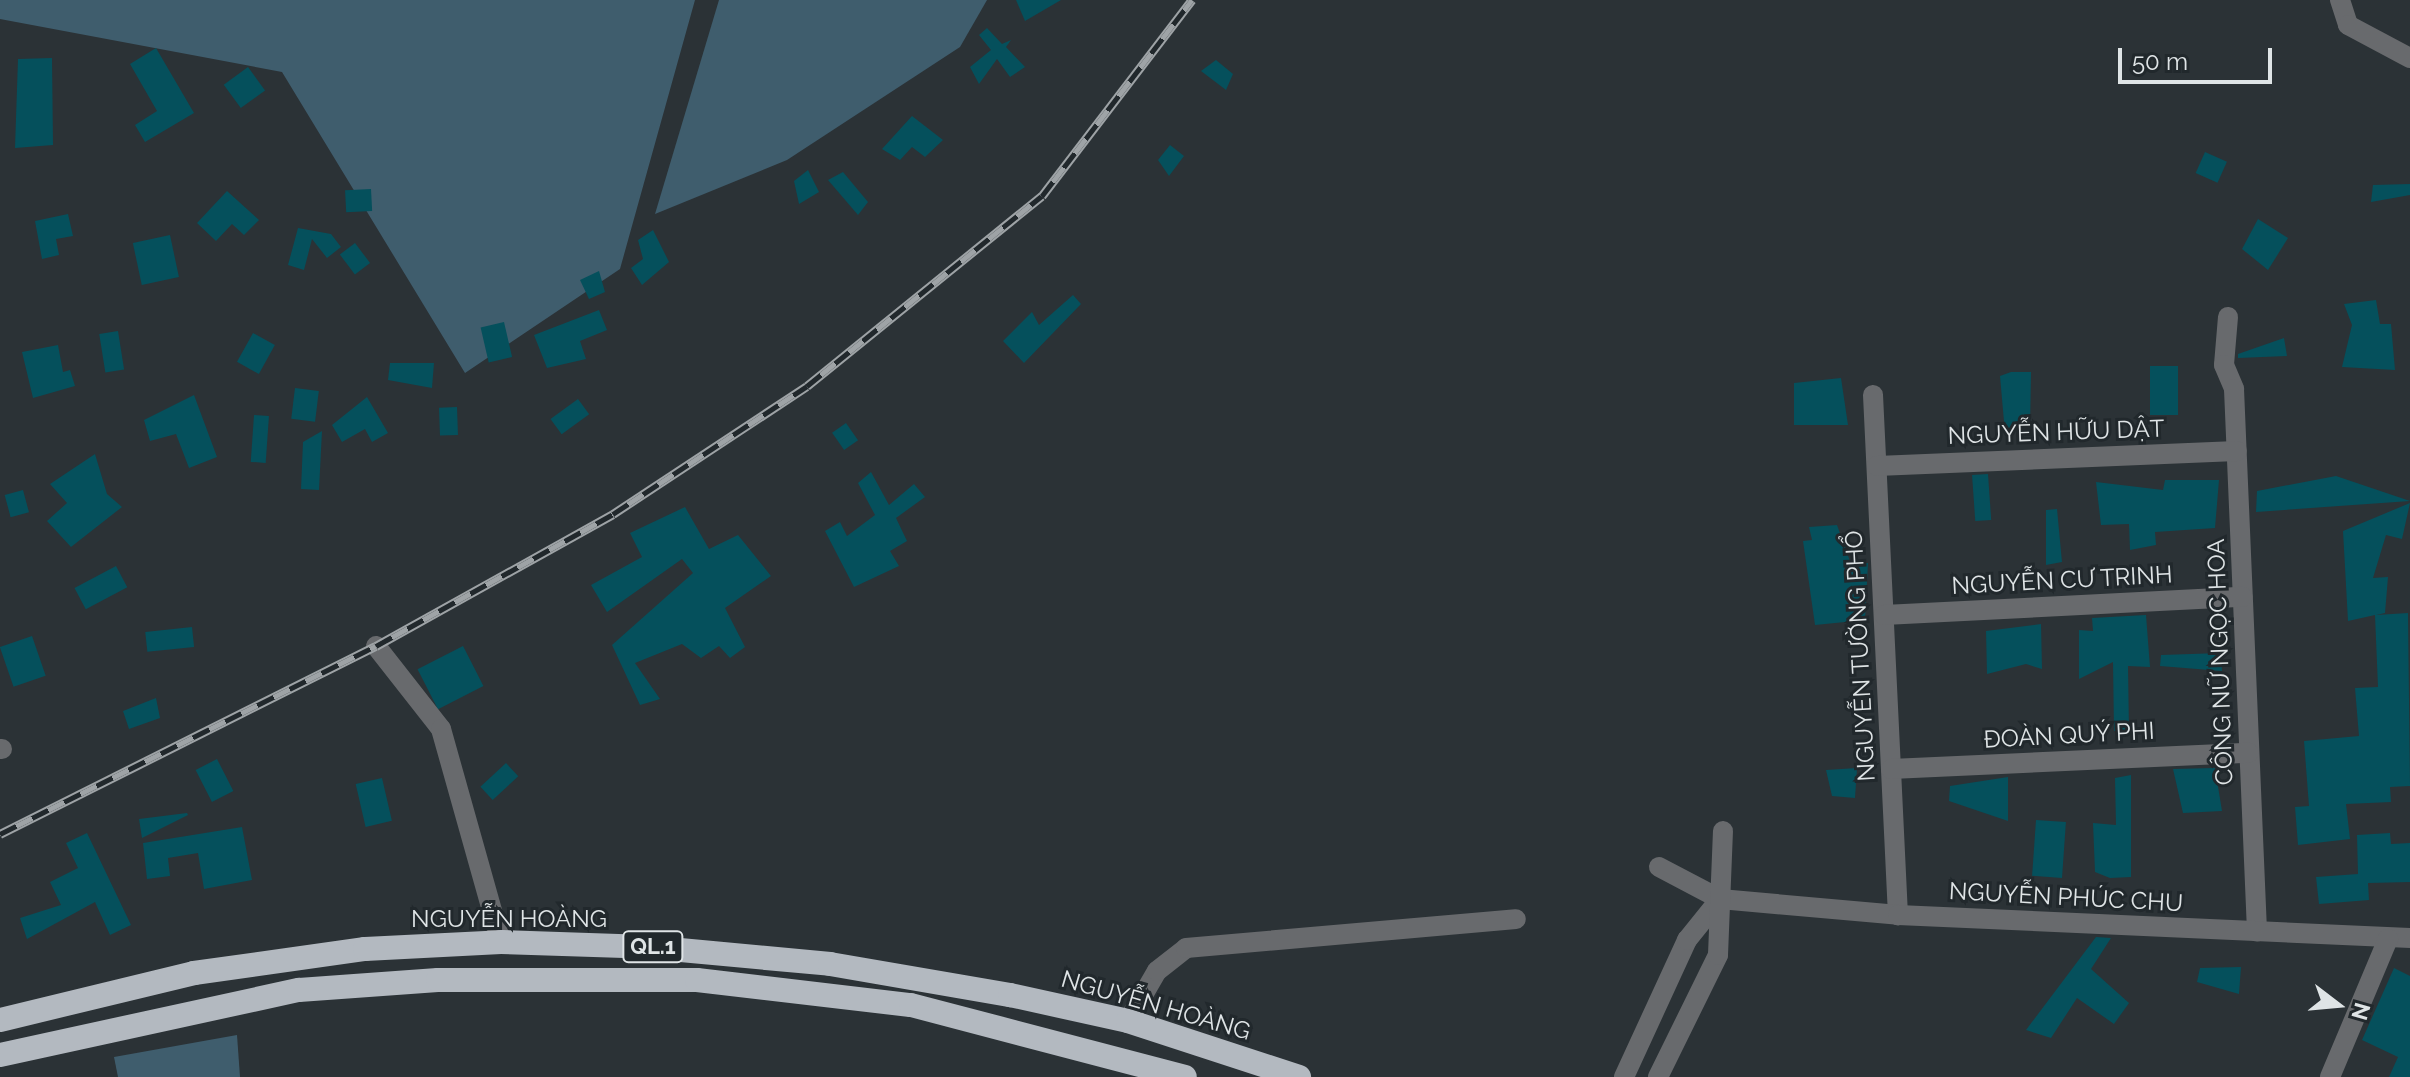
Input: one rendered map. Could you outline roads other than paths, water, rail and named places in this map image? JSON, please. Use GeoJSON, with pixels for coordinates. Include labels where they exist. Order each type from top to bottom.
{"type":"FeatureCollection","features":[{"type":"Feature","properties":{"kind":"highway","name":"NGUYỄN HOÀNG"},"geometry":{"type":"LineString","coordinates":[[0,1020],[194,973],[365,949],[501,942],[830,964],[1128,1021],[1299,1077]]}},
{"type":"Feature","properties":{"kind":"highway","name":"QL.1"},"geometry":{"type":"LineString","coordinates":[[0,1055],[299,990],[438,980],[697,980],[911,1005],[1185,1077]]}},
{"type":"Feature","properties":{"kind":"street"},"geometry":{"type":"LineString","coordinates":[[2340,0],[2348,25],[2410,58]]}},
{"type":"Feature","properties":{"kind":"street","name":"CÔNG NỮ NGỌC HOA"},"geometry":{"type":"LineString","coordinates":[[2228,317],[2224,365],[2234,389],[2257,932]]}},
{"type":"Feature","properties":{"kind":"street","name":"NGUYỄN TƯỜNG PHỔ"},"geometry":{"type":"LineString","coordinates":[[1873,395],[1898,915]]}},
{"type":"Feature","properties":{"kind":"street","name":"NGUYỄN HỮU DẬT"},"geometry":{"type":"LineString","coordinates":[[1877,466],[2237,451]]}},
{"type":"Feature","properties":{"kind":"street","name":"NGUYỄN CƯ TRINH"},"geometry":{"type":"LineString","coordinates":[[1884,615],[2243,597]]}},
{"type":"Feature","properties":{"kind":"street"},"geometry":{"type":"LineString","coordinates":[[376,646],[441,729],[501,942]]}},
{"type":"Feature","properties":{"kind":"street","name":"ĐOÀN QUÝ PHI"},"geometry":{"type":"LineString","coordinates":[[1891,769],[2249,753]]}},
{"type":"Feature","properties":{"kind":"street"},"geometry":{"type":"LineString","coordinates":[[1658,1077],[1718,955],[1723,831]]}},
{"type":"Feature","properties":{"kind":"street"},"geometry":{"type":"LineString","coordinates":[[1659,867],[1720,899]]}},
{"type":"Feature","properties":{"kind":"street"},"geometry":{"type":"LineString","coordinates":[[1624,1077],[1687,940],[1720,899]]}},
{"type":"Feature","properties":{"kind":"street","name":"NGUYỄN PHÚC CHU"},"geometry":{"type":"LineString","coordinates":[[1720,899],[1898,915],[2410,938]]}},
{"type":"Feature","properties":{"kind":"street"},"geometry":{"type":"LineString","coordinates":[[1128,1021],[1157,971],[1186,948],[1516,919]]}},
{"type":"Feature","properties":{"kind":"street"},"geometry":{"type":"LineString","coordinates":[[2330,1077],[2388,939]]}},
{"type":"Feature","properties":{"kind":"railway"},"geometry":{"type":"LineString","coordinates":[[0,834],[376,646],[613,514],[807,386],[1042,196],[1192,0]]}}]}
